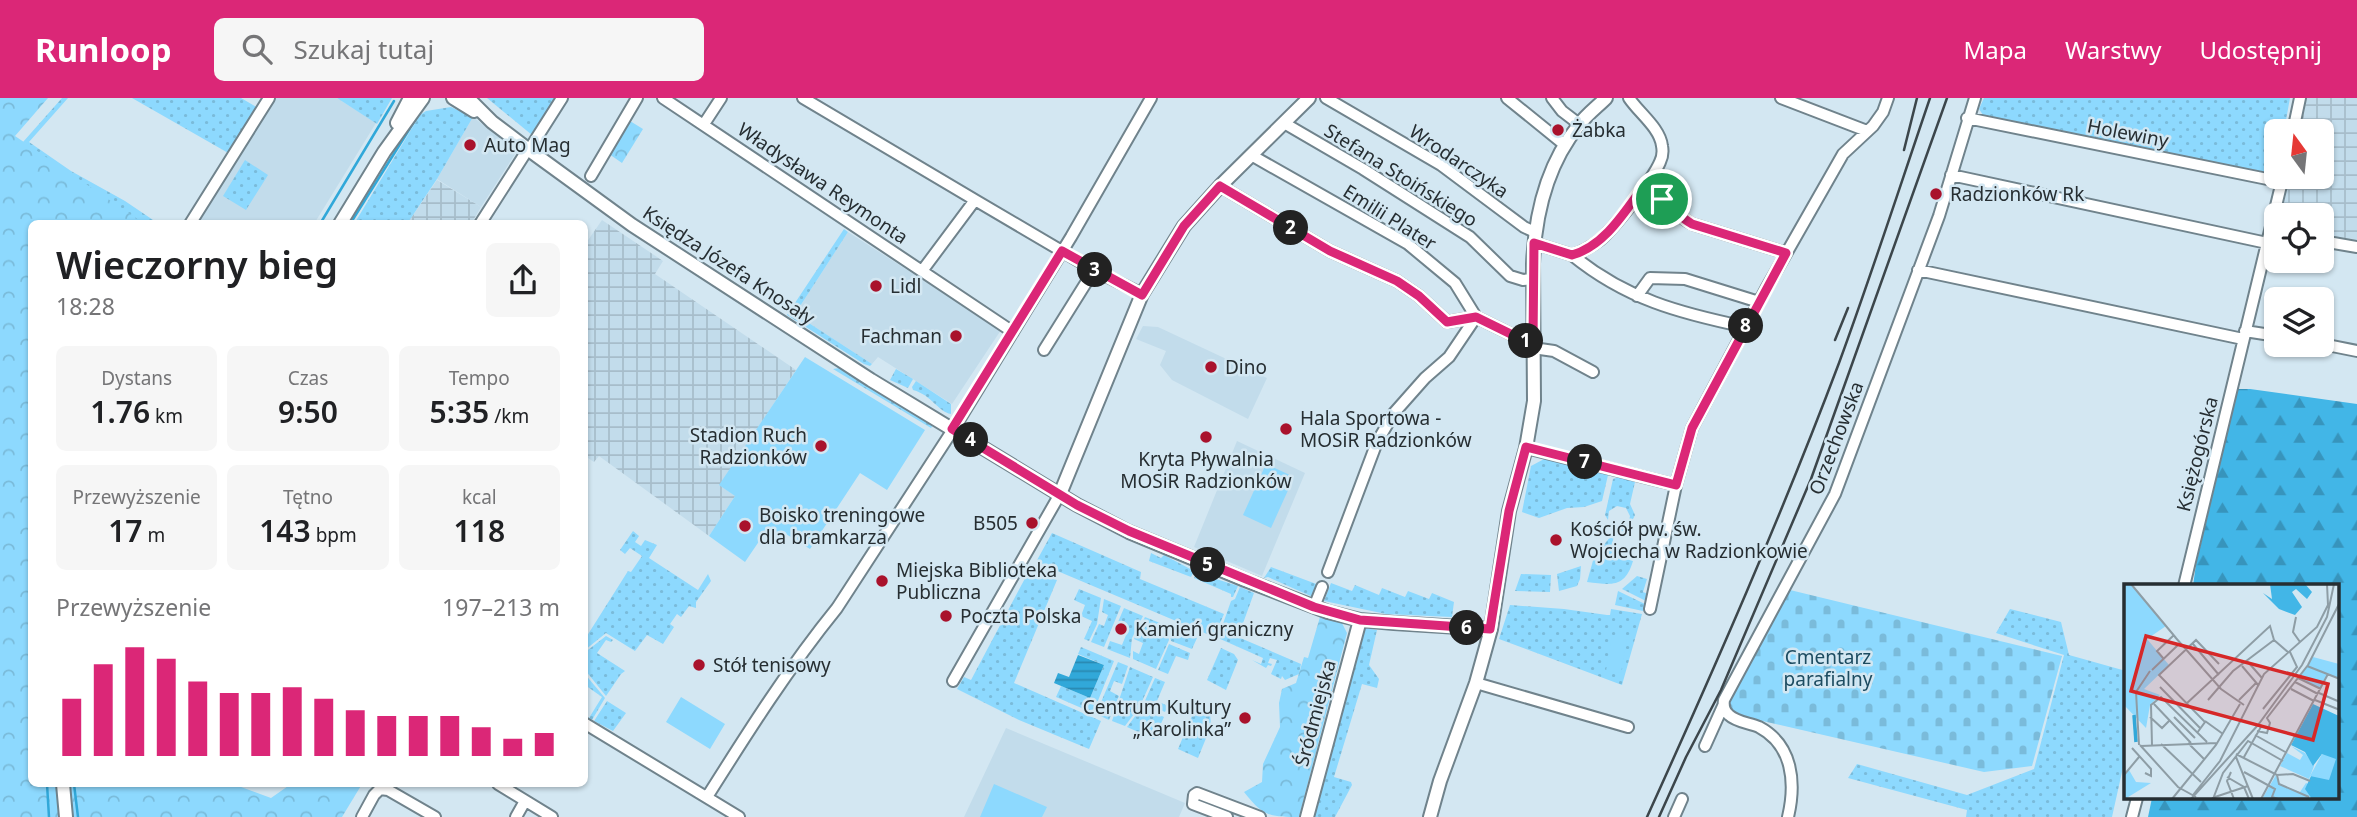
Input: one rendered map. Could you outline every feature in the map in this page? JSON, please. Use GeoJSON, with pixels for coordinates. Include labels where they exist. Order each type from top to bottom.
{"type":"FeatureCollection","features":[{"type":"Feature","properties":{"kind":"street"},"geometry":{"type":"LineString","coordinates":[[193,220],[269,98]]}},
{"type":"Feature","properties":{"kind":"street"},"geometry":{"type":"LineString","coordinates":[[384,152],[410,98]]}},
{"type":"Feature","properties":{"kind":"street"},"geometry":{"type":"LineString","coordinates":[[342,220],[384,152],[423,98]]}},
{"type":"Feature","properties":{"kind":"street","name":"Księdza Józefa Knosały"},"geometry":{"type":"LineString","coordinates":[[453,98],[492,122],[658,243],[784,325],[1060,494],[1129,531],[1314,607],[1360,620],[1490,629]]}},
{"type":"Feature","properties":{"kind":"street","name":"Księdza Józefa Knosały"},"geometry":{"type":"LineString","coordinates":[[468,98],[492,122]]}},
{"type":"Feature","properties":{"kind":"street"},"geometry":{"type":"LineString","coordinates":[[483,220],[562,98]]}},
{"type":"Feature","properties":{"kind":"street"},"geometry":{"type":"LineString","coordinates":[[591,176],[638,98]]}},
{"type":"Feature","properties":{"kind":"street","name":"Władysława Reymonta"},"geometry":{"type":"LineString","coordinates":[[663,98],[1013,332]]}},
{"type":"Feature","properties":{"kind":"street"},"geometry":{"type":"LineString","coordinates":[[704,124],[721,98]]}},
{"type":"Feature","properties":{"kind":"street"},"geometry":{"type":"LineString","coordinates":[[803,98],[1094,270],[1142,295]]}},
{"type":"Feature","properties":{"kind":"street"},"geometry":{"type":"LineString","coordinates":[[707,797],[777,689],[818,630],[837,608],[952,429],[1062,251],[1151,98]]}},
{"type":"Feature","properties":{"kind":"street"},"geometry":{"type":"LineString","coordinates":[[953,681],[1060,494],[1142,295],[1184,226],[1220,186],[1309,98]]}},
{"type":"Feature","properties":{"kind":"street","name":"Wrodarczyka"},"geometry":{"type":"LineString","coordinates":[[1326,98],[1441,165],[1535,237],[1572,255]]}},
{"type":"Feature","properties":{"kind":"street"},"geometry":{"type":"LineString","coordinates":[[1507,98],[1565,145]]}},
{"type":"Feature","properties":{"kind":"street"},"geometry":{"type":"LineString","coordinates":[[1552,98],[1562,111],[1579,124]]}},
{"type":"Feature","properties":{"kind":"street"},"geometry":{"type":"LineString","coordinates":[[1430,817],[1440,781],[1476,683],[1490,629],[1509,511],[1526,447],[1534,401],[1532,279],[1535,237],[1547,184],[1565,145],[1579,124],[1606,98]]}},
{"type":"Feature","properties":{"kind":"street"},"geometry":{"type":"LineString","coordinates":[[1629,98],[1659,135],[1662,160],[1603,238],[1572,255],[1596,275],[1619,289],[1695,316],[1746,327]]}},
{"type":"Feature","properties":{"kind":"street"},"geometry":{"type":"LineString","coordinates":[[1781,98],[1867,131]]}},
{"type":"Feature","properties":{"kind":"street"},"geometry":{"type":"LineString","coordinates":[[1650,608],[1676,485],[1692,428],[1786,253],[1843,154],[1883,112],[1887,101],[1874,98]]}},
{"type":"Feature","properties":{"kind":"street","name":"Orzechowska"},"geometry":{"type":"LineString","coordinates":[[1704,746],[1835,494],[1919,270],[1975,98]]}},
{"type":"Feature","properties":{"kind":"street"},"geometry":{"type":"LineString","coordinates":[[2296,119],[2300,98]]}},
{"type":"Feature","properties":{"kind":"street","name":"Holewiny"},"geometry":{"type":"LineString","coordinates":[[1967,118],[2264,175]]}},
{"type":"Feature","properties":{"kind":"street","name":"Stefana Stoińskiego"},"geometry":{"type":"LineString","coordinates":[[1284,123],[1470,237],[1510,276],[1532,279]]}},
{"type":"Feature","properties":{"kind":"street","name":"Emilii Plater"},"geometry":{"type":"LineString","coordinates":[[1251,155],[1408,244],[1455,283],[1476,317]]}},
{"type":"Feature","properties":{"kind":"street"},"geometry":{"type":"LineString","coordinates":[[1951,175],[2264,235]]}},
{"type":"Feature","properties":{"kind":"street"},"geometry":{"type":"LineString","coordinates":[[1220,186],[1330,251],[1397,281],[1419,296],[1447,322],[1476,317],[1533,345],[1554,351],[1593,372]]}},
{"type":"Feature","properties":{"kind":"street"},"geometry":{"type":"LineString","coordinates":[[1643,187],[1692,224],[1786,253]]}},
{"type":"Feature","properties":{"kind":"street"},"geometry":{"type":"LineString","coordinates":[[922,271],[975,200]]}},
{"type":"Feature","properties":{"kind":"street"},"geometry":{"type":"LineString","coordinates":[[2334,243],[2357,247]]}},
{"type":"Feature","properties":{"kind":"street","name":"Księżogórska"},"geometry":{"type":"LineString","coordinates":[[2184,584],[2264,262]]}},
{"type":"Feature","properties":{"kind":"street"},"geometry":{"type":"LineString","coordinates":[[1044,350],[1094,270]]}},
{"type":"Feature","properties":{"kind":"street"},"geometry":{"type":"LineString","coordinates":[[1919,270],[2244,335],[2264,336]]}},
{"type":"Feature","properties":{"kind":"street"},"geometry":{"type":"LineString","coordinates":[[1637,296],[1650,278],[1685,279],[1759,302]]}},
{"type":"Feature","properties":{"kind":"street"},"geometry":{"type":"LineString","coordinates":[[1328,572],[1377,442],[1394,413],[1425,378],[1449,357],[1476,317]]}},
{"type":"Feature","properties":{"kind":"street"},"geometry":{"type":"LineString","coordinates":[[2334,346],[2357,351]]}},
{"type":"Feature","properties":{"kind":"street"},"geometry":{"type":"LineString","coordinates":[[1526,447],[1676,485]]}},
{"type":"Feature","properties":{"kind":"street"},"geometry":{"type":"LineString","coordinates":[[1314,607],[1322,587]]}},
{"type":"Feature","properties":{"kind":"street","name":"Śródmiejska"},"geometry":{"type":"LineString","coordinates":[[1307,817],[1360,620]]}},
{"type":"Feature","properties":{"kind":"street"},"geometry":{"type":"LineString","coordinates":[[1476,683],[1628,727]]}},
{"type":"Feature","properties":{"kind":"street"},"geometry":{"type":"LineString","coordinates":[[1724,703],[1728,715],[1770,733],[1787,754],[1793,779],[1788,817]]}},
{"type":"Feature","properties":{"kind":"street"},"geometry":{"type":"LineString","coordinates":[[588,725],[739,817]]}},
{"type":"Feature","properties":{"kind":"street"},"geometry":{"type":"LineString","coordinates":[[64,787],[66,817]]}},
{"type":"Feature","properties":{"kind":"street"},"geometry":{"type":"LineString","coordinates":[[503,787],[552,817]]}},
{"type":"Feature","properties":{"kind":"street"},"geometry":{"type":"LineString","coordinates":[[362,817],[380,789],[388,790],[435,817]]}},
{"type":"Feature","properties":{"kind":"street"},"geometry":{"type":"LineString","coordinates":[[1227,817],[1194,804],[1194,795],[1197,793],[1260,817]]}},
{"type":"Feature","properties":{"kind":"street"},"geometry":{"type":"LineString","coordinates":[[1674,817],[1682,799]]}},
{"type":"Feature","properties":{"kind":"street"},"geometry":{"type":"LineString","coordinates":[[516,817],[525,801]]}},
{"type":"Feature","properties":{"kind":"shaded area"},"geometry":{"type":"Polygon","coordinates":[[[274,98],[337,98],[376,123],[316,220],[198,220],[274,98]]]}},
{"type":"Feature","properties":{"kind":"shaded area"},"geometry":{"type":"Polygon","coordinates":[[[2307,98],[2357,98],[2357,243],[2334,238],[2334,203],[2284,203],[2287,189],[2334,189],[2334,119],[2303,119],[2307,98]]]}},
{"type":"Feature","properties":{"kind":"shaded area"},"geometry":{"type":"Polygon","coordinates":[[[473,117],[517,151],[481,207],[437,179],[473,117]]]}},
{"type":"Feature","properties":{"kind":"shaded area"},"geometry":{"type":"Polygon","coordinates":[[[437,180],[481,207],[473,220],[410,220],[437,180]]]}},
{"type":"Feature","properties":{"kind":"shaded area"},"geometry":{"type":"Polygon","coordinates":[[[602,220],[663,261],[655,274],[796,370],[720,485],[735,496],[709,536],[599,456],[594,462],[588,458],[588,240],[602,220]]]}},
{"type":"Feature","properties":{"kind":"shaded area"},"geometry":{"type":"Polygon","coordinates":[[[848,232],[1001,330],[952,404],[878,357],[872,364],[795,314],[848,232]]]}},
{"type":"Feature","properties":{"kind":"shaded area"},"geometry":{"type":"Polygon","coordinates":[[[1143,326],[1158,327],[1267,378],[1248,419],[1172,380],[1160,365],[1166,351],[1136,339],[1143,326]]]}},
{"type":"Feature","properties":{"kind":"shaded area"},"geometry":{"type":"Polygon","coordinates":[[[1237,441],[1305,473],[1262,576],[1194,547],[1237,441]]]}},
{"type":"Feature","properties":{"kind":"shaded area"},"geometry":{"type":"Polygon","coordinates":[[[1078,655],[1104,665],[1090,698],[1054,683],[1058,673],[1069,677],[1078,655]]]}},
{"type":"Feature","properties":{"kind":"shaded area"},"geometry":{"type":"Polygon","coordinates":[[[1006,728],[1185,803],[1179,817],[964,817],[1006,728]]]}},
{"type":"Feature","properties":{"kind":"green space"},"geometry":{"type":"Polygon","coordinates":[[[0,98],[48,98],[15,136],[139,220],[28,220],[28,787],[241,787],[271,798],[287,787],[360,787],[342,817],[0,817],[0,98]]]}},
{"type":"Feature","properties":{"kind":"green space"},"geometry":{"type":"Polygon","coordinates":[[[62,98],[68,98],[29,142],[71,171],[153,220],[130,220],[23,142],[62,98]]]}},
{"type":"Feature","properties":{"kind":"green space"},"geometry":{"type":"Polygon","coordinates":[[[132,98],[241,98],[258,108],[243,133],[237,137],[230,154],[132,98]]]}},
{"type":"Feature","properties":{"kind":"green space"},"geometry":{"type":"Polygon","coordinates":[[[337,98],[392,98],[377,124],[337,98]]]}},
{"type":"Feature","properties":{"kind":"green space"},"geometry":{"type":"Polygon","coordinates":[[[487,98],[555,98],[532,135],[487,98]]]}},
{"type":"Feature","properties":{"kind":"green space"},"geometry":{"type":"Polygon","coordinates":[[[1984,98],[2290,98],[2286,119],[2264,119],[2264,174],[1985,118],[1979,109],[1984,98]]]}},
{"type":"Feature","properties":{"kind":"green space"},"geometry":{"type":"Polygon","coordinates":[[[451,107],[473,117],[410,220],[356,220],[420,115],[426,111],[451,107]]]}},
{"type":"Feature","properties":{"kind":"green space"},"geometry":{"type":"Polygon","coordinates":[[[630,121],[643,129],[622,163],[609,154],[630,121]]]}},
{"type":"Feature","properties":{"kind":"green space"},"geometry":{"type":"Polygon","coordinates":[[[245,160],[268,175],[246,210],[223,196],[245,160]]]}},
{"type":"Feature","properties":{"kind":"green space"},"geometry":{"type":"Polygon","coordinates":[[[844,229],[848,232],[795,314],[872,364],[870,366],[787,315],[844,229]]]}},
{"type":"Feature","properties":{"kind":"green space","name":"Stadion Ruch Radzionków"},"geometry":{"type":"Polygon","coordinates":[[[805,357],[925,430],[887,490],[860,473],[810,549],[786,534],[764,534],[745,562],[709,536],[735,496],[719,485],[805,357]]]}},
{"type":"Feature","properties":{"kind":"green space"},"geometry":{"type":"Polygon","coordinates":[[[839,368],[934,424],[931,428],[833,369],[839,368]]]}},
{"type":"Feature","properties":{"kind":"green space"},"geometry":{"type":"Polygon","coordinates":[[[896,369],[913,379],[908,388],[890,380],[896,369]]]}},
{"type":"Feature","properties":{"kind":"green space"},"geometry":{"type":"Polygon","coordinates":[[[916,381],[951,404],[951,414],[913,390],[916,381]]]}},
{"type":"Feature","properties":{"kind":"green space"},"geometry":{"type":"Polygon","coordinates":[[[2238,389],[2357,404],[2357,817],[2148,817],[2152,800],[2340,800],[2340,584],[2193,584],[2238,389]]]}},
{"type":"Feature","properties":{"kind":"green space"},"geometry":{"type":"Polygon","coordinates":[[[1546,458],[1608,475],[1602,501],[1584,507],[1567,508],[1539,518],[1522,512],[1531,466],[1546,458]]]}},
{"type":"Feature","properties":{"kind":"green space"},"geometry":{"type":"Polygon","coordinates":[[[1266,464],[1294,477],[1271,528],[1243,515],[1266,464]]]}},
{"type":"Feature","properties":{"kind":"green space"},"geometry":{"type":"Polygon","coordinates":[[[1619,477],[1635,482],[1630,504],[1635,515],[1629,527],[1621,532],[1612,528],[1628,523],[1630,516],[1626,508],[1617,506],[1609,511],[1608,520],[1605,515],[1613,479],[1619,477]]]}},
{"type":"Feature","properties":{"kind":"green space"},"geometry":{"type":"Polygon","coordinates":[[[633,531],[639,536],[635,542],[641,546],[645,540],[657,545],[649,558],[698,590],[708,574],[711,581],[696,602],[696,608],[689,606],[681,617],[677,614],[670,624],[674,627],[663,644],[647,635],[635,651],[606,633],[588,648],[588,634],[628,571],[631,572],[642,556],[630,548],[625,554],[620,550],[633,531]]]}},
{"type":"Feature","properties":{"kind":"green space"},"geometry":{"type":"Polygon","coordinates":[[[1052,533],[1141,572],[1140,579],[1224,614],[1214,637],[1036,562],[1052,533]]]}},
{"type":"Feature","properties":{"kind":"green space"},"geometry":{"type":"Polygon","coordinates":[[[1611,536],[1614,536],[1611,548],[1619,550],[1618,557],[1633,561],[1630,570],[1616,583],[1587,582],[1594,557],[1611,536]]]}},
{"type":"Feature","properties":{"kind":"green space"},"geometry":{"type":"Polygon","coordinates":[[[1151,553],[1161,558],[1164,555],[1194,571],[1191,577],[1149,561],[1151,553]]]}},
{"type":"Feature","properties":{"kind":"green space"},"geometry":{"type":"Polygon","coordinates":[[[1581,566],[1577,586],[1559,591],[1557,574],[1581,566]]]}},
{"type":"Feature","properties":{"kind":"green space"},"geometry":{"type":"Polygon","coordinates":[[[1271,567],[1319,585],[1313,597],[1268,577],[1264,578],[1271,567]]]}},
{"type":"Feature","properties":{"kind":"green space"},"geometry":{"type":"Polygon","coordinates":[[[1030,569],[1057,580],[1014,683],[1101,721],[1089,749],[1019,720],[957,689],[964,677],[971,680],[1030,569]]]}},
{"type":"Feature","properties":{"kind":"green space"},"geometry":{"type":"Polygon","coordinates":[[[1197,572],[1206,578],[1207,576],[1238,586],[1233,597],[1194,578],[1197,572]]]}},
{"type":"Feature","properties":{"kind":"green space"},"geometry":{"type":"Polygon","coordinates":[[[1521,574],[1551,575],[1550,592],[1515,591],[1521,574]]]}},
{"type":"Feature","properties":{"kind":"green space"},"geometry":{"type":"Polygon","coordinates":[[[1637,576],[1647,579],[1643,592],[1648,594],[1646,601],[1622,589],[1637,576]]]}},
{"type":"Feature","properties":{"kind":"green space"},"geometry":{"type":"Polygon","coordinates":[[[1331,583],[1352,591],[1355,585],[1379,595],[1382,588],[1405,597],[1408,591],[1429,599],[1432,593],[1454,602],[1452,617],[1386,614],[1324,601],[1331,583]]]}},
{"type":"Feature","properties":{"kind":"green space"},"geometry":{"type":"Polygon","coordinates":[[[1240,587],[1254,593],[1238,637],[1301,664],[1299,674],[1285,680],[1282,676],[1281,679],[1271,674],[1277,660],[1270,658],[1268,663],[1272,664],[1266,668],[1252,660],[1261,664],[1263,658],[1218,638],[1231,601],[1235,599],[1240,587]]]}},
{"type":"Feature","properties":{"kind":"green space"},"geometry":{"type":"Polygon","coordinates":[[[1079,589],[1101,598],[1097,624],[1089,641],[1084,639],[1092,621],[1081,616],[1085,605],[1074,600],[1079,589]]]}},
{"type":"Feature","properties":{"kind":"green space","name":"Cmentarz parafialny"},"geometry":{"type":"Polygon","coordinates":[[[1790,590],[2062,656],[2032,766],[1984,772],[1732,714],[1726,703],[1790,590]]]}},
{"type":"Feature","properties":{"kind":"green space"},"geometry":{"type":"Polygon","coordinates":[[[1618,591],[1645,604],[1643,611],[1615,605],[1618,591]]]}},
{"type":"Feature","properties":{"kind":"green space"},"geometry":{"type":"Polygon","coordinates":[[[1104,599],[1121,606],[1104,647],[1091,642],[1099,624],[1104,626],[1108,615],[1102,612],[1104,599]]]}},
{"type":"Feature","properties":{"kind":"green space"},"geometry":{"type":"Polygon","coordinates":[[[1510,605],[1607,615],[1610,615],[1611,609],[1642,614],[1622,685],[1499,639],[1510,605]]]}},
{"type":"Feature","properties":{"kind":"green space"},"geometry":{"type":"Polygon","coordinates":[[[1124,608],[1143,616],[1132,638],[1130,658],[1107,649],[1110,641],[1122,645],[1126,635],[1115,629],[1124,608]]]}},
{"type":"Feature","properties":{"kind":"green space"},"geometry":{"type":"Polygon","coordinates":[[[2010,609],[2061,622],[2069,655],[2124,670],[2124,763],[2112,817],[1966,817],[1967,810],[1848,778],[1857,764],[1967,795],[2034,769],[2064,655],[1996,633],[2010,609]]]}},
{"type":"Feature","properties":{"kind":"green space"},"geometry":{"type":"Polygon","coordinates":[[[1145,617],[1165,625],[1169,640],[1156,669],[1133,659],[1133,651],[1139,654],[1143,643],[1134,639],[1145,617]]]}},
{"type":"Feature","properties":{"kind":"green space"},"geometry":{"type":"Polygon","coordinates":[[[1320,617],[1342,623],[1347,633],[1299,817],[1267,814],[1244,792],[1262,782],[1263,764],[1280,727],[1279,703],[1282,689],[1296,683],[1304,657],[1308,658],[1320,617]]]}},
{"type":"Feature","properties":{"kind":"green space"},"geometry":{"type":"Polygon","coordinates":[[[1168,626],[1197,638],[1192,649],[1171,641],[1168,626]]]}},
{"type":"Feature","properties":{"kind":"green space"},"geometry":{"type":"Polygon","coordinates":[[[1365,628],[1377,630],[1369,665],[1379,679],[1377,688],[1362,684],[1334,777],[1351,782],[1352,785],[1335,817],[1311,817],[1365,628]]]}},
{"type":"Feature","properties":{"kind":"green space"},"geometry":{"type":"Polygon","coordinates":[[[1612,635],[1627,638],[1621,673],[1606,671],[1612,635]]]}},
{"type":"Feature","properties":{"kind":"green space"},"geometry":{"type":"Polygon","coordinates":[[[606,636],[613,640],[606,640],[597,653],[625,671],[606,696],[588,674],[588,650],[606,636]]]}},
{"type":"Feature","properties":{"kind":"green space"},"geometry":{"type":"Polygon","coordinates":[[[1169,644],[1190,653],[1188,660],[1176,656],[1168,674],[1158,670],[1169,644]]]}},
{"type":"Feature","properties":{"kind":"green space"},"geometry":{"type":"Polygon","coordinates":[[[1081,647],[1114,661],[1093,713],[1056,697],[1061,686],[1090,698],[1104,665],[1078,654],[1081,647]]]}},
{"type":"Feature","properties":{"kind":"green space"},"geometry":{"type":"Polygon","coordinates":[[[1221,648],[1234,654],[1238,660],[1226,690],[1207,680],[1221,648]]]}},
{"type":"Feature","properties":{"kind":"green space"},"geometry":{"type":"Polygon","coordinates":[[[1118,662],[1128,666],[1122,684],[1114,681],[1110,691],[1119,696],[1109,720],[1096,714],[1118,662]]]}},
{"type":"Feature","properties":{"kind":"green space"},"geometry":{"type":"Polygon","coordinates":[[[1130,667],[1153,677],[1140,706],[1125,726],[1112,721],[1130,667]]]}},
{"type":"Feature","properties":{"kind":"green space"},"geometry":{"type":"Polygon","coordinates":[[[588,678],[605,698],[592,720],[589,718],[602,697],[588,687],[588,678]]]}},
{"type":"Feature","properties":{"kind":"green space"},"geometry":{"type":"Polygon","coordinates":[[[1155,678],[1165,682],[1157,701],[1168,706],[1165,712],[1144,703],[1155,678]]]}},
{"type":"Feature","properties":{"kind":"green space"},"geometry":{"type":"Polygon","coordinates":[[[681,697],[725,724],[710,749],[666,722],[681,697]]]}},
{"type":"Feature","properties":{"kind":"green space"},"geometry":{"type":"Polygon","coordinates":[[[607,701],[626,713],[613,731],[594,721],[607,701]]]}},
{"type":"Feature","properties":{"kind":"green space"},"geometry":{"type":"Polygon","coordinates":[[[1196,706],[1210,712],[1211,726],[1198,758],[1178,749],[1196,706]]]}},
{"type":"Feature","properties":{"kind":"green space"},"geometry":{"type":"Polygon","coordinates":[[[1142,707],[1164,717],[1154,739],[1127,727],[1142,707]]]}},
{"type":"Feature","properties":{"kind":"green space"},"geometry":{"type":"Polygon","coordinates":[[[994,784],[1047,807],[1042,817],[980,817],[994,784]]]}},
{"type":"Feature","properties":{"kind":"waterway"},"geometry":{"type":"LineString","coordinates":[[322,220],[394,101]]}},
{"type":"Feature","properties":{"kind":"waterway"},"geometry":{"type":"LineString","coordinates":[[353,220],[417,117]]}},
{"type":"Feature","properties":{"kind":"waterway"},"geometry":{"type":"LineString","coordinates":[[47,787],[49,817]]}},
{"type":"Feature","properties":{"kind":"waterway"},"geometry":{"type":"LineString","coordinates":[[74,787],[78,817]]}},
{"type":"Feature","properties":{"kind":"railway"},"geometry":{"type":"LineString","coordinates":[[1904,150],[1917,98]]}},
{"type":"Feature","properties":{"kind":"railway"},"geometry":{"type":"LineString","coordinates":[[1647,817],[1747,592],[1817,421],[1863,297],[1930,98]]}},
{"type":"Feature","properties":{"kind":"railway"},"geometry":{"type":"LineString","coordinates":[[1659,817],[1721,690],[1811,479],[1947,98]]}},
{"type":"Feature","properties":{"kind":"railway"},"geometry":{"type":"LineString","coordinates":[[1835,340],[1848,308]]}},
{"type":"Feature","properties":{"kind":"place","name":"Żabka"},"geometry":{"type":"Point","coordinates":[1558,130]}},
{"type":"Feature","properties":{"kind":"place","name":"Auto Mag"},"geometry":{"type":"Point","coordinates":[470,145]}},
{"type":"Feature","properties":{"kind":"place","name":"Radzionków Rk"},"geometry":{"type":"Point","coordinates":[1936,194]}},
{"type":"Feature","properties":{"kind":"place","name":"Lidl"},"geometry":{"type":"Point","coordinates":[876,286]}},
{"type":"Feature","properties":{"kind":"place","name":"Fachman"},"geometry":{"type":"Point","coordinates":[956,336]}},
{"type":"Feature","properties":{"kind":"place","name":"Dino"},"geometry":{"type":"Point","coordinates":[1211,367]}},
{"type":"Feature","properties":{"kind":"place","name":"Hala Sportowa - MOSiR Radzionków"},"geometry":{"type":"Point","coordinates":[1286,429]}},
{"type":"Feature","properties":{"kind":"place","name":"Kryta Pływalnia MOSiR Radzionków"},"geometry":{"type":"Point","coordinates":[1206,437]}},
{"type":"Feature","properties":{"kind":"place","name":"Stadion Ruch Radzionków"},"geometry":{"type":"Point","coordinates":[821,446]}},
{"type":"Feature","properties":{"kind":"place","name":"B505"},"geometry":{"type":"Point","coordinates":[1032,523]}},
{"type":"Feature","properties":{"kind":"place","name":"Boisko treningowe dla bramkarza"},"geometry":{"type":"Point","coordinates":[745,526]}},
{"type":"Feature","properties":{"kind":"place","name":"Kościół pw. św. Wojciecha w Radzionkowie"},"geometry":{"type":"Point","coordinates":[1556,540]}},
{"type":"Feature","properties":{"kind":"place","name":"Miejska Biblioteka Publiczna"},"geometry":{"type":"Point","coordinates":[882,581]}},
{"type":"Feature","properties":{"kind":"place","name":"Poczta Polska"},"geometry":{"type":"Point","coordinates":[946,616]}},
{"type":"Feature","properties":{"kind":"place","name":"Kamień graniczny"},"geometry":{"type":"Point","coordinates":[1121,629]}},
{"type":"Feature","properties":{"kind":"place","name":"Stół tenisowy"},"geometry":{"type":"Point","coordinates":[699,665]}},
{"type":"Feature","properties":{"kind":"place","name":"Centrum Kultury „Karolinka”"},"geometry":{"type":"Point","coordinates":[1245,718]}},
{"type":"Feature","properties":{"kind":"route"},"geometry":{"type":"LineString","coordinates":[[1220,186],[1330,251],[1397,281],[1419,296],[1447,322],[1476,317],[1525,341],[1533,341],[1534,243],[1572,255],[1578,254],[1603,238],[1643,187],[1662,199],[1678,216],[1692,224],[1786,253],[1692,428],[1676,485],[1526,447],[1509,511],[1490,629],[1360,620],[1314,607],[1129,531],[1077,505],[952,429],[1062,251],[1142,295],[1184,226],[1220,186]]}}]}
